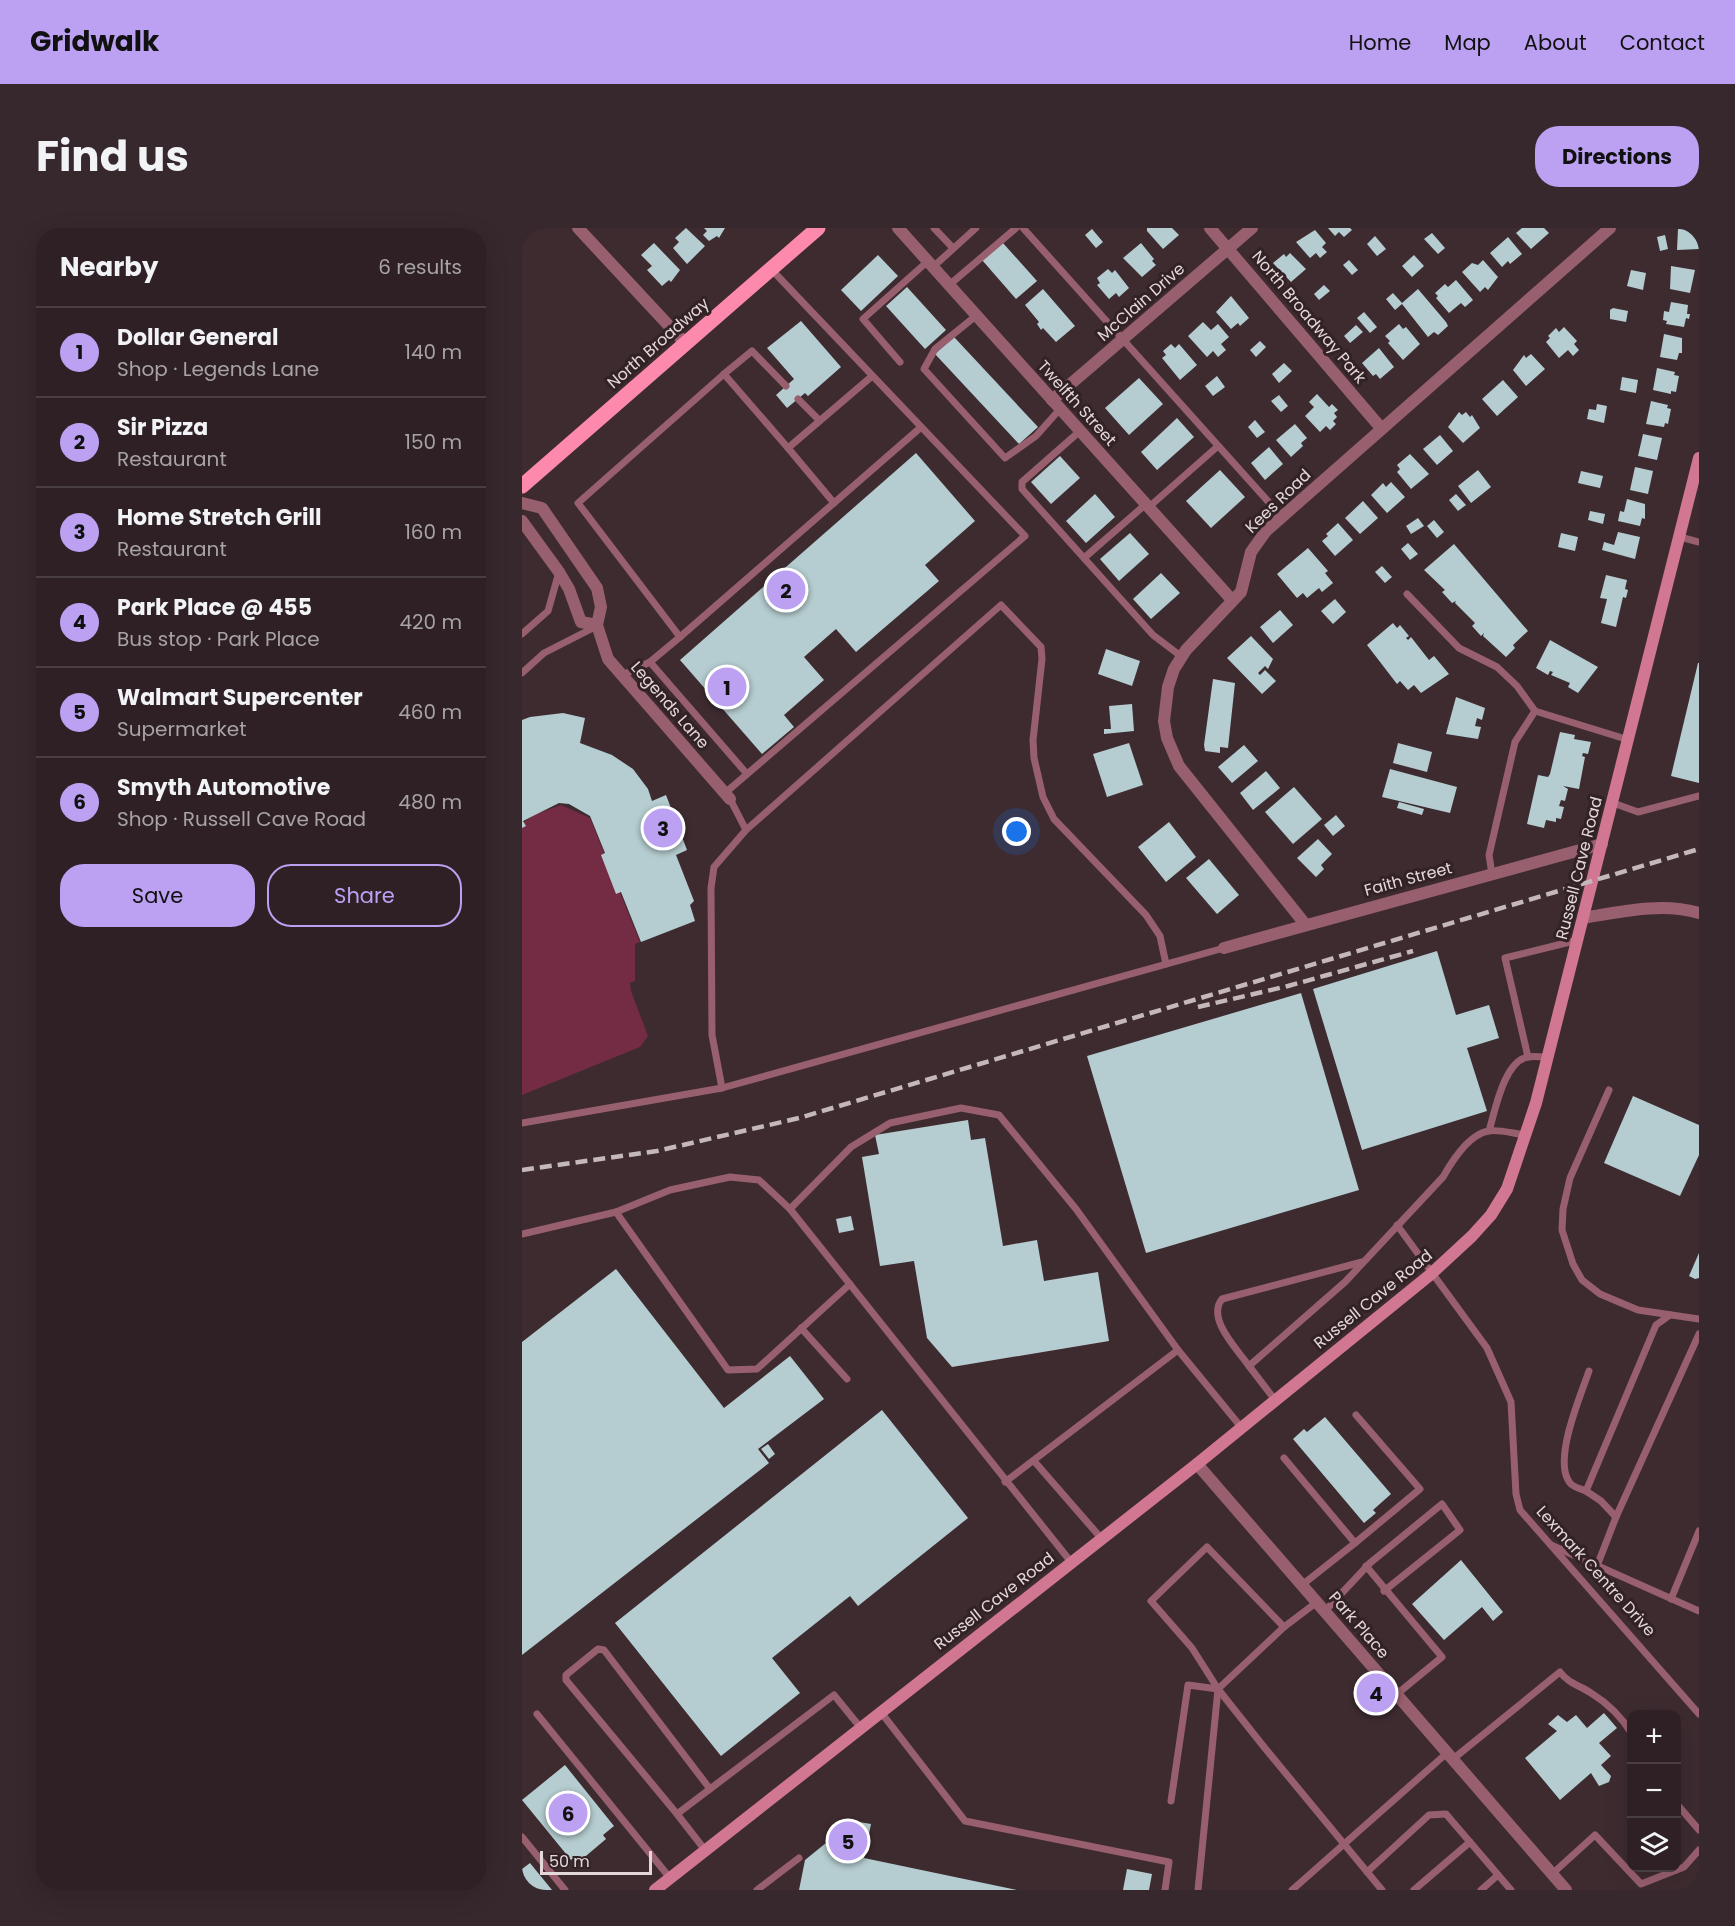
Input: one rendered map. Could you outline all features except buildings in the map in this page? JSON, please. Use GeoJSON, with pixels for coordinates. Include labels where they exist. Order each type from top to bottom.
{"type":"FeatureCollection","features":[{"type":"Feature","properties":{"kind":"main road","name":"North Broadway"},"geometry":{"type":"LineString","coordinates":[[522,486],[818,228]]}},
{"type":"Feature","properties":{"kind":"street"},"geometry":{"type":"LineString","coordinates":[[578,228],[685,344]]}},
{"type":"Feature","properties":{"kind":"street","name":"Twelfth Street"},"geometry":{"type":"LineString","coordinates":[[898,228],[1232,600]]}},
{"type":"Feature","properties":{"kind":"street","name":"North Broadway Park"},"geometry":{"type":"LineString","coordinates":[[1210,228],[1381,428]]}},
{"type":"Feature","properties":{"kind":"street","name":"McClain Drive"},"geometry":{"type":"LineString","coordinates":[[1056,405],[1122,340],[1252,228]]}},
{"type":"Feature","properties":{"kind":"street","name":"Kees Road"},"geometry":{"type":"LineString","coordinates":[[1305,924],[1192,783],[1172,753],[1167,738],[1164,705],[1168,687],[1182,657],[1244,584],[1251,552],[1266,531],[1610,228]]}},
{"type":"Feature","properties":{"kind":"street","name":"Russell Cave Road"},"geometry":{"type":"LineString","coordinates":[[655,1890],[1197,1464],[1431,1274],[1491,1215],[1507,1189],[1526,1135],[1548,1058],[1699,458]]}},
{"type":"Feature","properties":{"kind":"street","name":"Legends Lane"},"geometry":{"type":"LineString","coordinates":[[522,503],[542,508],[597,588],[601,607],[597,625],[608,659],[727,796]]}},
{"type":"Feature","properties":{"kind":"street"},"geometry":{"type":"LineString","coordinates":[[522,521],[569,589],[581,622],[597,625]]}},
{"type":"Feature","properties":{"kind":"street","name":"Faith Street"},"geometry":{"type":"LineString","coordinates":[[1224,948],[1602,844]]}},
{"type":"Feature","properties":{"kind":"street"},"geometry":{"type":"LineString","coordinates":[[1583,918],[1643,909],[1685,909],[1699,914]]}},
{"type":"Feature","properties":{"kind":"street","name":"Park Place"},"geometry":{"type":"LineString","coordinates":[[1197,1464],[1566,1890]]}},
{"type":"Feature","properties":{"kind":"lane"},"geometry":{"type":"LineString","coordinates":[[934,228],[953,248]]}},
{"type":"Feature","properties":{"kind":"lane"},"geometry":{"type":"LineString","coordinates":[[900,362],[863,319],[976,228]]}},
{"type":"Feature","properties":{"kind":"lane"},"geometry":{"type":"LineString","coordinates":[[948,286],[1016,228]]}},
{"type":"Feature","properties":{"kind":"lane"},"geometry":{"type":"LineString","coordinates":[[1023,228],[1282,517]]}},
{"type":"Feature","properties":{"kind":"lane"},"geometry":{"type":"LineString","coordinates":[[746,830],[727,796],[747,774],[1025,536],[771,269]]}},
{"type":"Feature","properties":{"kind":"lane"},"geometry":{"type":"LineString","coordinates":[[976,315],[935,349],[924,369],[1005,458],[1036,436],[1056,405]]}},
{"type":"Feature","properties":{"kind":"lane"},"geometry":{"type":"LineString","coordinates":[[680,637],[578,503],[752,351],[786,386]]}},
{"type":"Feature","properties":{"kind":"lane"},"geometry":{"type":"LineString","coordinates":[[724,374],[834,503]]}},
{"type":"Feature","properties":{"kind":"lane"},"geometry":{"type":"LineString","coordinates":[[788,448],[871,376]]}},
{"type":"Feature","properties":{"kind":"lane"},"geometry":{"type":"LineString","coordinates":[[798,399],[819,420]]}},
{"type":"Feature","properties":{"kind":"lane"},"geometry":{"type":"LineString","coordinates":[[623,675],[650,662],[920,428]]}},
{"type":"Feature","properties":{"kind":"lane"},"geometry":{"type":"LineString","coordinates":[[1080,431],[1022,482],[1022,489],[1153,635],[1182,657]]}},
{"type":"Feature","properties":{"kind":"lane"},"geometry":{"type":"LineString","coordinates":[[1084,558],[1218,446]]}},
{"type":"Feature","properties":{"kind":"lane"},"geometry":{"type":"LineString","coordinates":[[1680,537],[1699,542]]}},
{"type":"Feature","properties":{"kind":"lane"},"geometry":{"type":"LineString","coordinates":[[522,634],[548,611],[559,572]]}},
{"type":"Feature","properties":{"kind":"lane"},"geometry":{"type":"LineString","coordinates":[[1407,594],[1459,648],[1497,667],[1517,686],[1535,711],[1629,740]]}},
{"type":"Feature","properties":{"kind":"lane"},"geometry":{"type":"LineString","coordinates":[[722,1088],[712,1035],[711,888],[714,867],[746,830],[1001,605],[1041,647],[1042,659],[1033,740],[1034,758],[1043,797],[1054,819],[1146,915],[1160,936],[1166,964]]}},
{"type":"Feature","properties":{"kind":"lane"},"geometry":{"type":"LineString","coordinates":[[522,673],[544,653],[597,625]]}},
{"type":"Feature","properties":{"kind":"lane"},"geometry":{"type":"LineString","coordinates":[[650,662],[747,774]]}},
{"type":"Feature","properties":{"kind":"lane"},"geometry":{"type":"LineString","coordinates":[[1492,874],[1489,855],[1515,742],[1535,711]]}},
{"type":"Feature","properties":{"kind":"lane"},"geometry":{"type":"LineString","coordinates":[[1613,803],[1638,812],[1699,796]]}},
{"type":"Feature","properties":{"kind":"lane"},"geometry":{"type":"LineString","coordinates":[[1528,1057],[1505,958],[1578,940]]}},
{"type":"Feature","properties":{"kind":"lane"},"geometry":{"type":"LineString","coordinates":[[522,1123],[722,1088],[1224,948]]}},
{"type":"Feature","properties":{"kind":"lane"},"geometry":{"type":"LineString","coordinates":[[1489,1131],[1508,1073],[1518,1061],[1528,1057],[1548,1058]]}},
{"type":"Feature","properties":{"kind":"lane"},"geometry":{"type":"LineString","coordinates":[[1609,1090],[1570,1178],[1562,1230],[1573,1264],[1582,1280],[1600,1294],[1638,1310],[1699,1319]]}},
{"type":"Feature","properties":{"kind":"lane"},"geometry":{"type":"LineString","coordinates":[[790,1209],[851,1147],[890,1124],[961,1108],[999,1116],[1076,1209],[1178,1350],[1242,1427]]}},
{"type":"Feature","properties":{"kind":"lane"},"geometry":{"type":"LineString","coordinates":[[1249,1366],[1345,1282],[1443,1177],[1454,1158],[1475,1137],[1489,1131],[1526,1135]]}},
{"type":"Feature","properties":{"kind":"lane"},"geometry":{"type":"LineString","coordinates":[[522,1234],[616,1212],[670,1190],[730,1177],[759,1180],[790,1209],[1005,1482],[1071,1562]]}},
{"type":"Feature","properties":{"kind":"lane"},"geometry":{"type":"LineString","coordinates":[[616,1212],[728,1370],[757,1369],[850,1284]]}},
{"type":"Feature","properties":{"kind":"lane","name":"Lexmark Centre Drive"},"geometry":{"type":"LineString","coordinates":[[1397,1226],[1487,1348],[1492,1359],[1510,1402],[1516,1494],[1520,1510],[1699,1714]]}},
{"type":"Feature","properties":{"kind":"lane"},"geometry":{"type":"LineString","coordinates":[[1275,1400],[1218,1322],[1218,1304],[1222,1299],[1362,1262]]}},
{"type":"Feature","properties":{"kind":"lane"},"geometry":{"type":"LineString","coordinates":[[1586,1491],[1656,1325],[1670,1315]]}},
{"type":"Feature","properties":{"kind":"lane"},"geometry":{"type":"LineString","coordinates":[[801,1328],[847,1379]]}},
{"type":"Feature","properties":{"kind":"lane"},"geometry":{"type":"LineString","coordinates":[[1596,1566],[1699,1334]]}},
{"type":"Feature","properties":{"kind":"lane"},"geometry":{"type":"LineString","coordinates":[[1005,1482],[1178,1350]]}},
{"type":"Feature","properties":{"kind":"lane"},"geometry":{"type":"LineString","coordinates":[[1589,1371],[1564,1443],[1566,1476],[1570,1484],[1601,1501],[1616,1517]]}},
{"type":"Feature","properties":{"kind":"lane"},"geometry":{"type":"LineString","coordinates":[[1302,1585],[1420,1489],[1356,1415]]}},
{"type":"Feature","properties":{"kind":"lane"},"geometry":{"type":"LineString","coordinates":[[1284,1458],[1355,1543]]}},
{"type":"Feature","properties":{"kind":"lane"},"geometry":{"type":"LineString","coordinates":[[1034,1461],[1101,1538]]}},
{"type":"Feature","properties":{"kind":"lane"},"geometry":{"type":"LineString","coordinates":[[1198,1890],[1218,1689],[1284,1627],[1321,1606],[1442,1504],[1460,1530],[1384,1591]]}},
{"type":"Feature","properties":{"kind":"lane"},"geometry":{"type":"LineString","coordinates":[[1671,1599],[1699,1531]]}},
{"type":"Feature","properties":{"kind":"lane"},"geometry":{"type":"LineString","coordinates":[[1549,1543],[1699,1611]]}},
{"type":"Feature","properties":{"kind":"lane"},"geometry":{"type":"LineString","coordinates":[[1284,1627],[1207,1547],[1151,1601],[1192,1648],[1218,1689],[1382,1890]]}},
{"type":"Feature","properties":{"kind":"lane"},"geometry":{"type":"LineString","coordinates":[[1366,1566],[1384,1591],[1442,1657],[1397,1694]]}},
{"type":"Feature","properties":{"kind":"lane"},"geometry":{"type":"LineString","coordinates":[[705,1850],[566,1680],[566,1674],[598,1649],[604,1650],[710,1789]]}},
{"type":"Feature","properties":{"kind":"lane"},"geometry":{"type":"LineString","coordinates":[[1292,1890],[1450,1756],[1560,1672],[1568,1682],[1590,1692],[1621,1715],[1627,1725]]}},
{"type":"Feature","properties":{"kind":"lane"},"geometry":{"type":"LineString","coordinates":[[1172,1801],[1188,1685],[1218,1689]]}},
{"type":"Feature","properties":{"kind":"lane"},"geometry":{"type":"LineString","coordinates":[[677,1814],[834,1695],[860,1727]]}},
{"type":"Feature","properties":{"kind":"lane"},"geometry":{"type":"LineString","coordinates":[[880,1711],[964,1821],[1170,1862],[1165,1890]]}},
{"type":"Feature","properties":{"kind":"lane"},"geometry":{"type":"LineString","coordinates":[[537,1714],[670,1878]]}},
{"type":"Feature","properties":{"kind":"lane"},"geometry":{"type":"LineString","coordinates":[[1681,1808],[1699,1830]]}},
{"type":"Feature","properties":{"kind":"lane"},"geometry":{"type":"LineString","coordinates":[[1367,1872],[1429,1815],[1446,1814],[1511,1890]]}},
{"type":"Feature","properties":{"kind":"lane"},"geometry":{"type":"LineString","coordinates":[[1552,1874],[1595,1835],[1641,1884],[1684,1867],[1699,1850]]}},
{"type":"Feature","properties":{"kind":"lane"},"geometry":{"type":"LineString","coordinates":[[522,1837],[565,1890]]}},
{"type":"Feature","properties":{"kind":"lane"},"geometry":{"type":"LineString","coordinates":[[1414,1890],[1470,1842]]}},
{"type":"Feature","properties":{"kind":"lane"},"geometry":{"type":"LineString","coordinates":[[757,1890],[799,1858]]}},
{"type":"Feature","properties":{"kind":"lane"},"geometry":{"type":"LineString","coordinates":[[1481,1890],[1498,1875]]}},
{"type":"Feature","properties":{"kind":"shaded area"},"geometry":{"type":"Polygon","coordinates":[[[561,805],[590,818],[640,942],[635,944],[635,981],[630,983],[648,1036],[640,1047],[522,1095],[522,823],[536,814],[561,805]]]}},
{"type":"Feature","properties":{"kind":"railway"},"geometry":{"type":"LineString","coordinates":[[522,1170],[657,1151],[799,1118],[1699,849]]}},
{"type":"Feature","properties":{"kind":"railway"},"geometry":{"type":"LineString","coordinates":[[1198,1007],[1288,986],[1413,951]]}},
{"type":"Feature","properties":{"kind":"place","name":"Sir Pizza"},"geometry":{"type":"Point","coordinates":[786,590]}},
{"type":"Feature","properties":{"kind":"place","name":"Dollar General"},"geometry":{"type":"Point","coordinates":[727,687]}},
{"type":"Feature","properties":{"kind":"place","name":"Home Stretch Grill"},"geometry":{"type":"Point","coordinates":[663,828]}},
{"type":"Feature","properties":{"kind":"place","name":"Park Place @ 455"},"geometry":{"type":"Point","coordinates":[1376,1693]}},
{"type":"Feature","properties":{"kind":"place","name":"Smyth Automotive"},"geometry":{"type":"Point","coordinates":[568,1813]}},
{"type":"Feature","properties":{"kind":"place","name":"Walmart Supercenter"},"geometry":{"type":"Point","coordinates":[848,1841]}}]}
